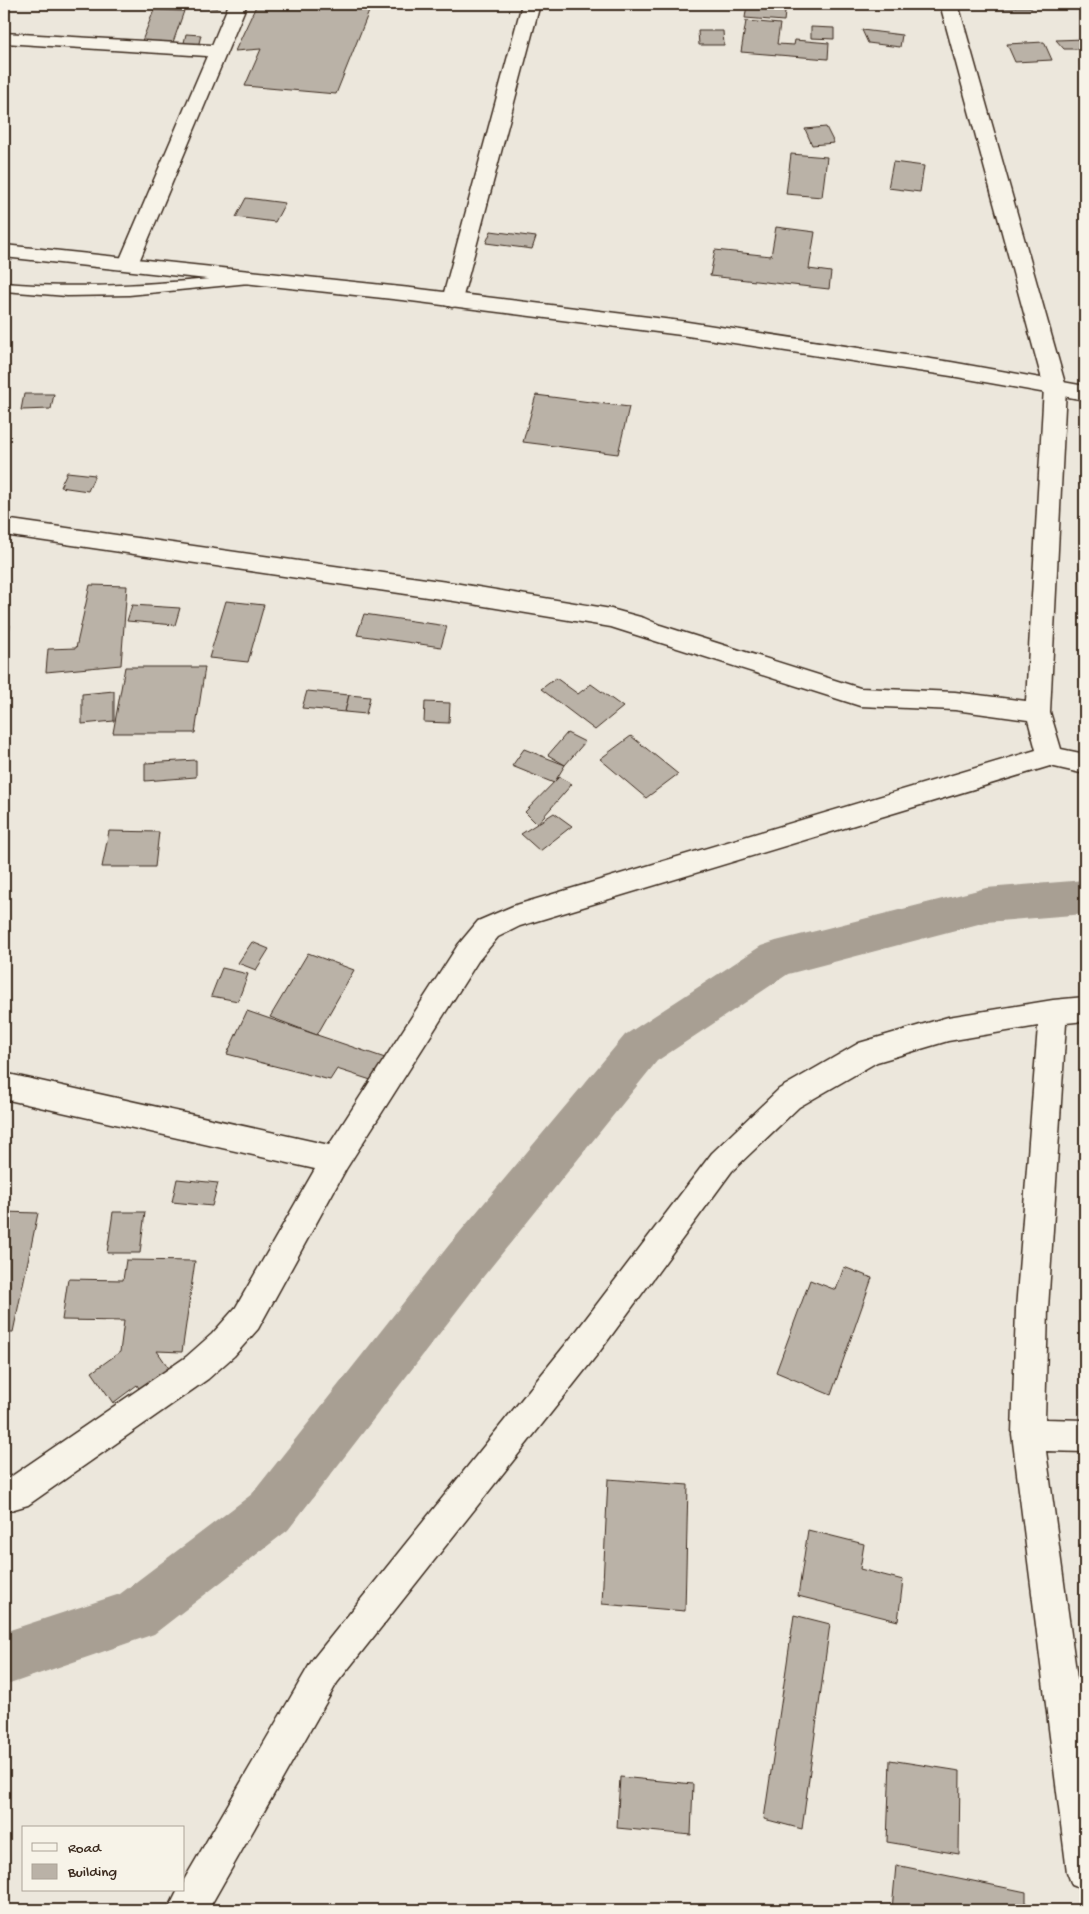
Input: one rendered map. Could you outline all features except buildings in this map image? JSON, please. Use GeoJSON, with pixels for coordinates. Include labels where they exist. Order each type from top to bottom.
{"type":"FeatureCollection","features":[{"type":"Feature","properties":{"kind":"main road"},"geometry":{"type":"LineString","coordinates":[[128,264],[238,4]]}},
{"type":"Feature","properties":{"kind":"main road"},"geometry":{"type":"LineString","coordinates":[[452,300],[531,4]]}},
{"type":"Feature","properties":{"kind":"main road"},"geometry":{"type":"LineString","coordinates":[[949,4],[1055,387],[1038,712],[1050,756]]}},
{"type":"Feature","properties":{"kind":"main road"},"geometry":{"type":"LineString","coordinates":[[4,38],[217,51]]}},
{"type":"Feature","properties":{"kind":"main road"},"geometry":{"type":"LineString","coordinates":[[4,251],[452,300],[764,339],[1085,393]]}},
{"type":"Feature","properties":{"kind":"main road"},"geometry":{"type":"LineString","coordinates":[[4,527],[454,592],[612,618],[860,697],[955,701],[1038,712]]}},
{"type":"Feature","properties":{"kind":"main road"},"geometry":{"type":"LineString","coordinates":[[4,1496],[16,1493],[197,1368],[223,1345],[247,1318],[336,1160],[468,953],[488,929],[513,917],[1050,756],[1085,764]]}},
{"type":"Feature","properties":{"kind":"main road"},"geometry":{"type":"LineString","coordinates":[[187,1910],[325,1671],[589,1340],[722,1162],[789,1098],[868,1052],[948,1029],[1053,1012],[1085,1009]]}},
{"type":"Feature","properties":{"kind":"main road"},"geometry":{"type":"LineString","coordinates":[[1053,1012],[1032,1309],[1028,1434],[1085,1872]]}},
{"type":"Feature","properties":{"kind":"main road"},"geometry":{"type":"LineString","coordinates":[[4,1086],[336,1160]]}},
{"type":"Feature","properties":{"kind":"main road"},"geometry":{"type":"LineString","coordinates":[[1028,1434],[1085,1436]]}},
{"type":"Feature","properties":{"kind":"lane"},"geometry":{"type":"LineString","coordinates":[[4,287],[75,292],[134,291],[258,278]]}},
{"type":"Feature","properties":{"kind":"waterway"},"geometry":{"type":"LineString","coordinates":[[4,1659],[135,1615],[270,1512],[466,1261],[641,1048],[776,959],[986,905],[1085,897]]}}]}
